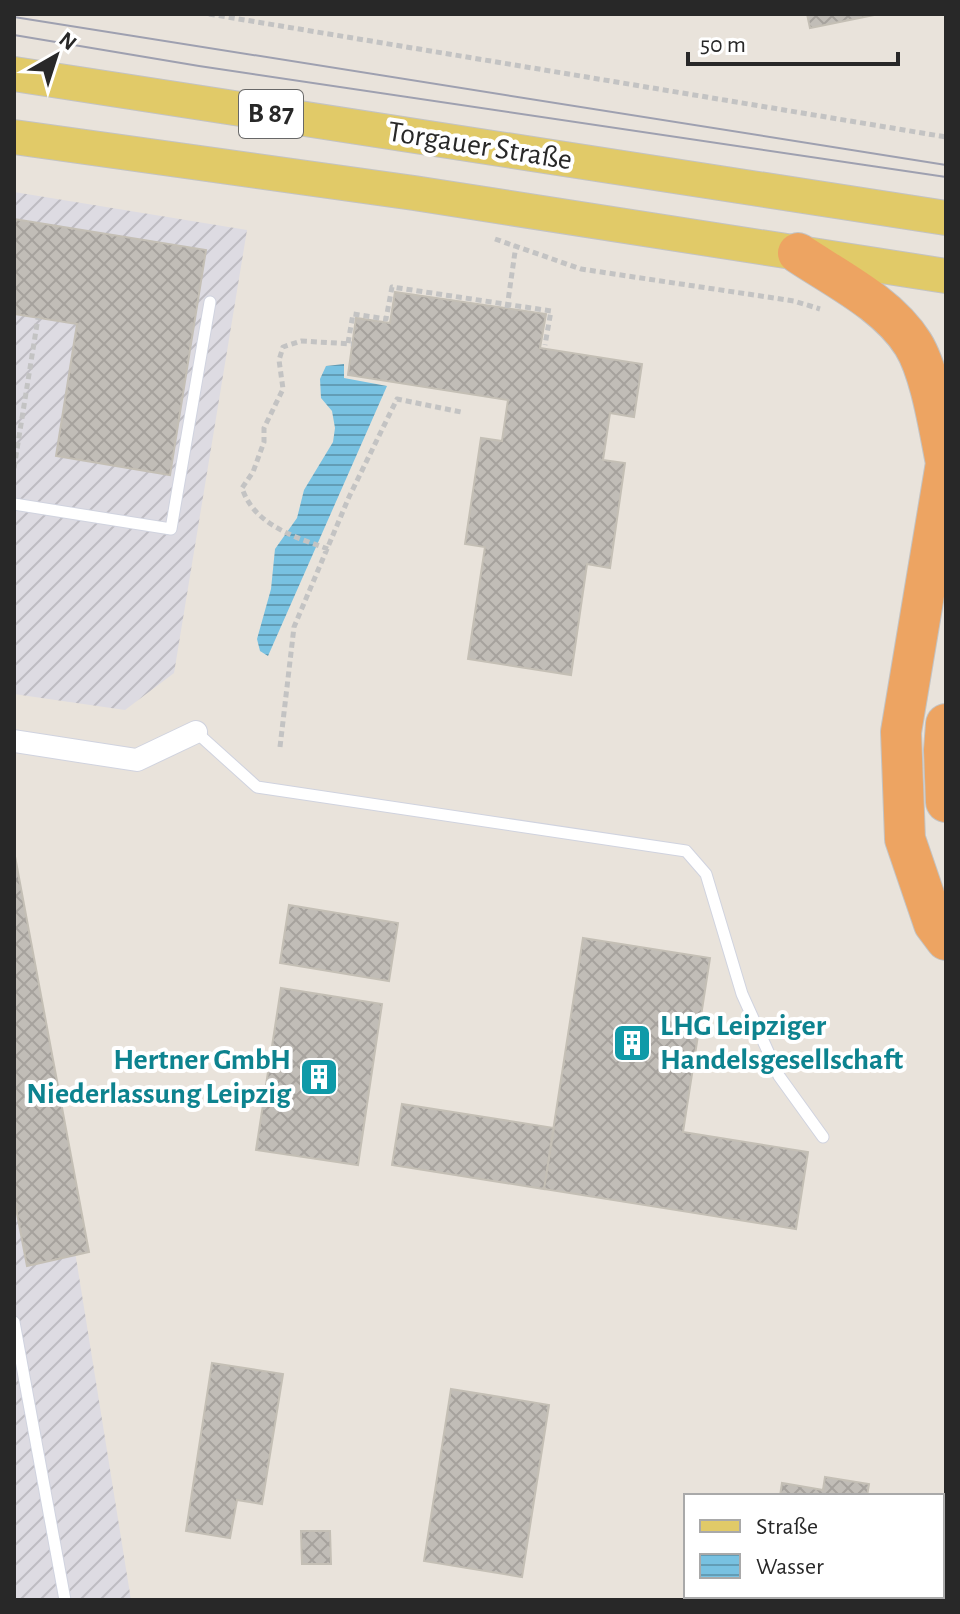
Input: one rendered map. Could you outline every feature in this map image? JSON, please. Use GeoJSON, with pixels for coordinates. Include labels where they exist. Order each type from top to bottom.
{"type":"FeatureCollection","features":[{"type":"Feature","properties":{"kind":"highway"},"geometry":{"type":"LineString","coordinates":[[798,253],[884,312],[915,348],[930,392],[946,463],[901,732],[905,839],[934,924],[946,940]]}},
{"type":"Feature","properties":{"kind":"highway"},"geometry":{"type":"LineString","coordinates":[[946,724],[946,802]]}},
{"type":"Feature","properties":{"kind":"main road","name":"Torgauer Straße"},"geometry":{"type":"LineString","coordinates":[[14,74],[946,218]]}},
{"type":"Feature","properties":{"kind":"main road","name":"Torgauer Straße"},"geometry":{"type":"LineString","coordinates":[[14,137],[414,193],[946,276]]}},
{"type":"Feature","properties":{"kind":"street"},"geometry":{"type":"LineString","coordinates":[[14,741],[137,760],[196,732]]}},
{"type":"Feature","properties":{"kind":"lane"},"geometry":{"type":"LineString","coordinates":[[14,504],[171,529],[210,302]]}},
{"type":"Feature","properties":{"kind":"lane"},"geometry":{"type":"LineString","coordinates":[[196,732],[257,787],[686,851],[706,874],[742,994],[779,1076],[823,1137]]}},
{"type":"Feature","properties":{"kind":"lane"},"geometry":{"type":"LineString","coordinates":[[14,1322],[65,1600]]}},
{"type":"Feature","properties":{"kind":"path"},"geometry":{"type":"LineString","coordinates":[[209,14],[946,137]]}},
{"type":"Feature","properties":{"kind":"path"},"geometry":{"type":"LineString","coordinates":[[488,237],[581,269],[794,301],[828,311]]}},
{"type":"Feature","properties":{"kind":"path"},"geometry":{"type":"LineString","coordinates":[[507,307],[516,245]]}},
{"type":"Feature","properties":{"kind":"path"},"geometry":{"type":"LineString","coordinates":[[328,549],[278,530],[246,500],[242,488],[253,472],[264,442],[264,428],[283,389],[279,360],[283,347],[301,341],[350,344],[353,314],[386,319],[392,287],[507,307],[551,311],[545,345]]}},
{"type":"Feature","properties":{"kind":"path"},"geometry":{"type":"LineString","coordinates":[[14,468],[38,318]]}},
{"type":"Feature","properties":{"kind":"path"},"geometry":{"type":"LineString","coordinates":[[280,747],[294,627],[349,497],[397,399],[461,412]]}},
{"type":"Feature","properties":{"kind":"shaded area"},"geometry":{"type":"Polygon","coordinates":[[[14,192],[247,230],[174,673],[125,710],[14,694],[14,192]]]}},
{"type":"Feature","properties":{"kind":"shaded area"},"geometry":{"type":"Polygon","coordinates":[[[14,872],[131,1600],[14,1600],[14,872]]]}},
{"type":"Feature","properties":{"kind":"water"},"geometry":{"type":"Polygon","coordinates":[[[344,364],[344,378],[387,386],[268,656],[260,651],[257,639],[271,589],[275,549],[297,518],[304,490],[333,442],[335,428],[332,411],[321,398],[320,379],[326,366],[344,364]]]}},
{"type":"Feature","properties":{"kind":"building"},"geometry":{"type":"Polygon","coordinates":[[[807,14],[879,14],[810,28],[807,14]]]}},
{"type":"Feature","properties":{"kind":"building"},"geometry":{"type":"Polygon","coordinates":[[[14,219],[206,250],[170,475],[56,456],[77,324],[14,314],[14,219]]]}},
{"type":"Feature","properties":{"kind":"building"},"geometry":{"type":"Polygon","coordinates":[[[395,292],[546,314],[540,348],[642,364],[634,417],[610,413],[603,460],[625,463],[610,568],[587,564],[571,675],[468,659],[485,547],[465,544],[481,438],[502,441],[508,400],[348,375],[356,318],[390,323],[395,292]]]}},
{"type":"Feature","properties":{"kind":"building"},"geometry":{"type":"Polygon","coordinates":[[[14,851],[89,1252],[27,1266],[14,1198],[14,851]]]}},
{"type":"Feature","properties":{"kind":"building"},"geometry":{"type":"Polygon","coordinates":[[[289,905],[398,923],[389,981],[280,963],[289,905]]]}},
{"type":"Feature","properties":{"kind":"building","name":"LHG Leipziger Handelsgesellschaft"},"geometry":{"type":"Polygon","coordinates":[[[583,938],[710,958],[683,1132],[808,1152],[796,1229],[544,1189],[583,938]]]}},
{"type":"Feature","properties":{"kind":"building","name":"Hertner GmbH Niederlassung Leipzig"},"geometry":{"type":"Polygon","coordinates":[[[281,988],[382,1004],[358,1165],[256,1150],[281,988]]]}},
{"type":"Feature","properties":{"kind":"building"},"geometry":{"type":"Polygon","coordinates":[[[402,1104],[554,1128],[544,1189],[392,1165],[402,1104]]]}},
{"type":"Feature","properties":{"kind":"building"},"geometry":{"type":"Polygon","coordinates":[[[212,1363],[283,1374],[262,1504],[237,1500],[230,1538],[186,1531],[212,1363]]]}},
{"type":"Feature","properties":{"kind":"building"},"geometry":{"type":"Polygon","coordinates":[[[451,1389],[549,1405],[522,1577],[424,1561],[451,1389]]]}},
{"type":"Feature","properties":{"kind":"building"},"geometry":{"type":"Polygon","coordinates":[[[825,1477],[869,1484],[867,1494],[780,1494],[782,1483],[823,1490],[825,1477]]]}},
{"type":"Feature","properties":{"kind":"building"},"geometry":{"type":"Polygon","coordinates":[[[301,1531],[330,1531],[331,1564],[302,1564],[301,1531]]]}},
{"type":"Feature","properties":{"kind":"tram line"},"geometry":{"type":"LineString","coordinates":[[14,17],[946,165]]}},
{"type":"Feature","properties":{"kind":"tram line"},"geometry":{"type":"LineString","coordinates":[[14,35],[199,66],[946,177]]}},
{"type":"Feature","properties":{"kind":"place","name":"LHG Leipziger Handelsgesellschaft"},"geometry":{"type":"Point","coordinates":[632,1043]}},
{"type":"Feature","properties":{"kind":"place","name":"Hertner GmbH Niederlassung Leipzig"},"geometry":{"type":"Point","coordinates":[319,1077]}}]}
